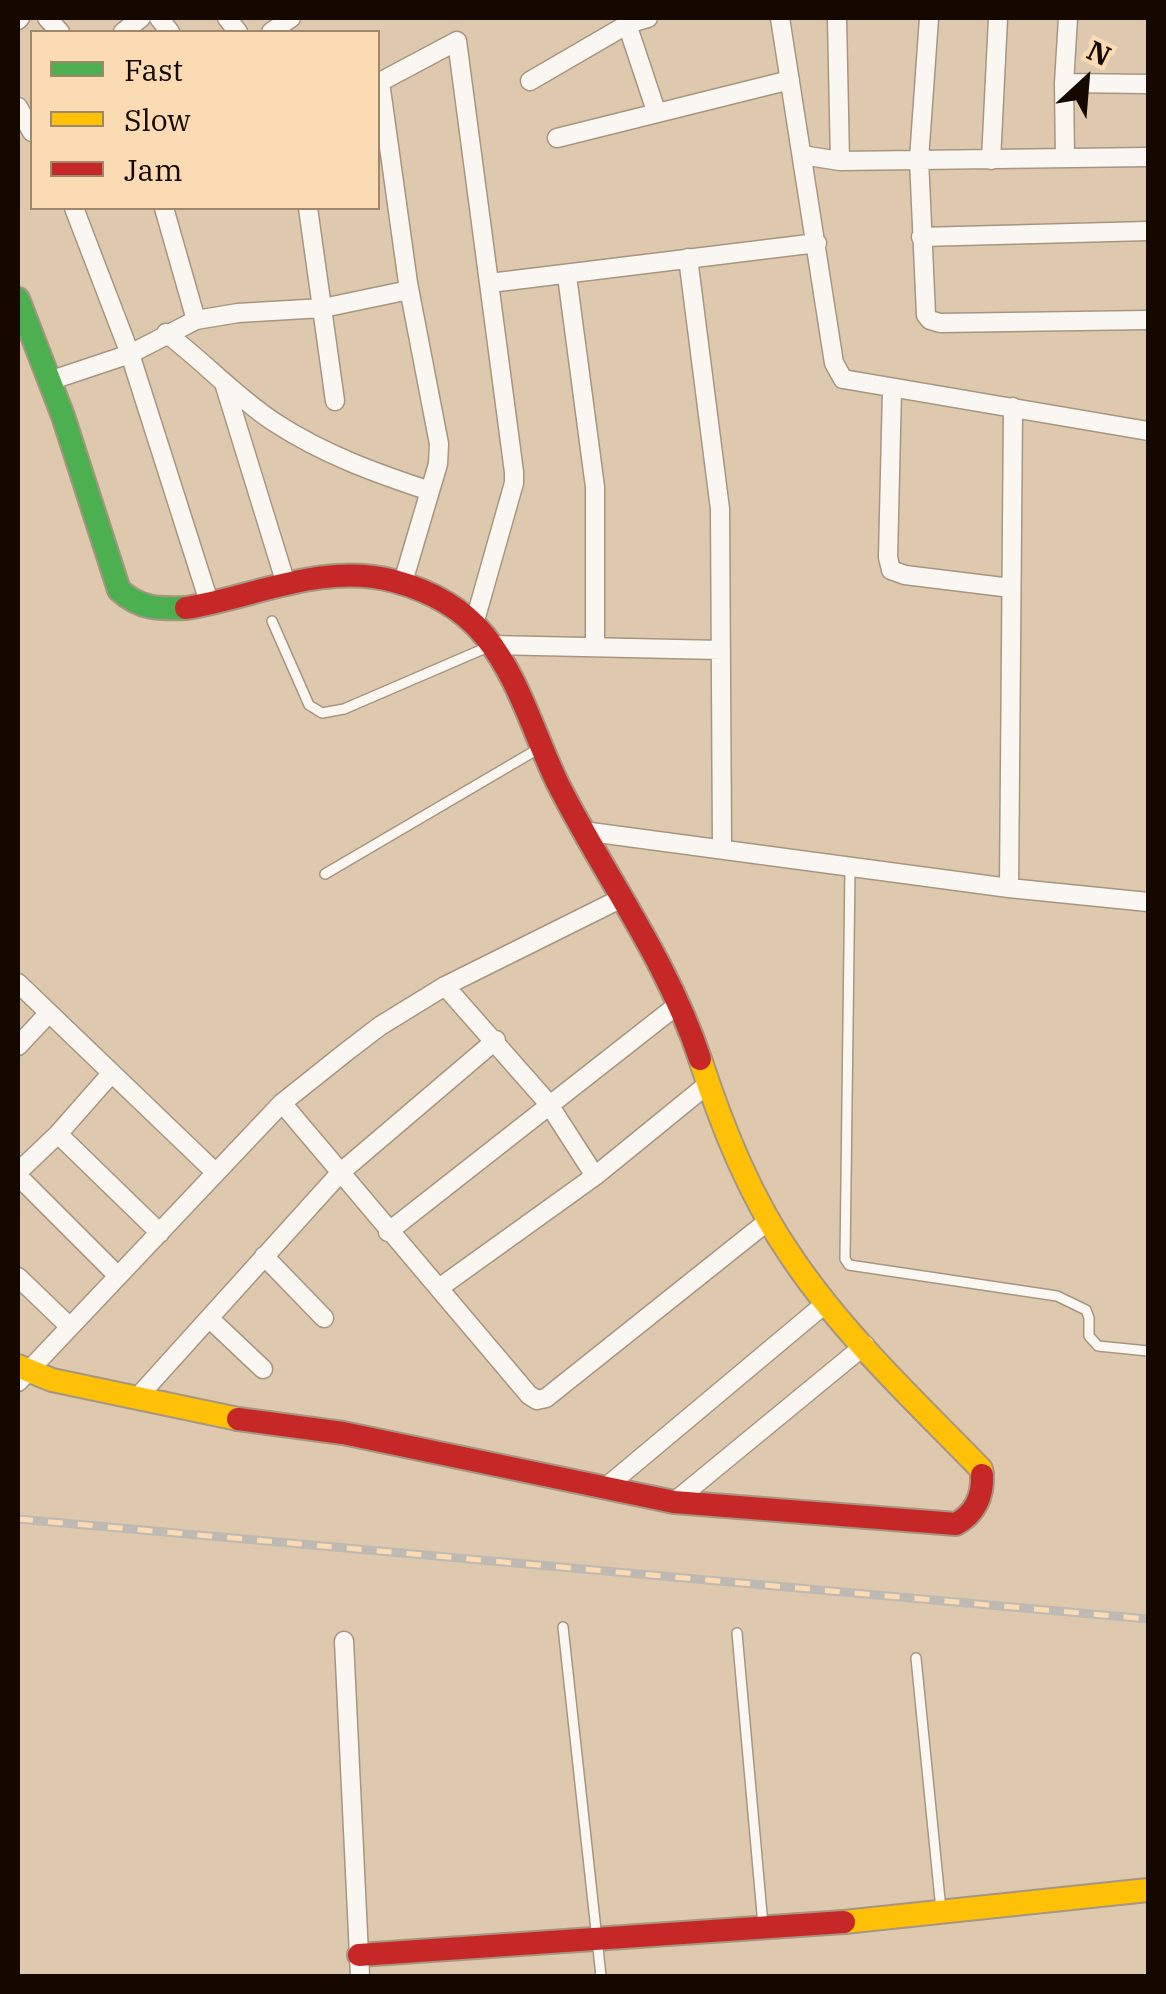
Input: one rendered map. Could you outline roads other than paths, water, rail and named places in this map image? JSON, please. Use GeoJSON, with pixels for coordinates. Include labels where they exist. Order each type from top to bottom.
{"type":"FeatureCollection","features":[{"type":"Feature","properties":{"kind":"street"},"geometry":{"type":"LineString","coordinates":[[530,81],[626,20],[648,18]]}},
{"type":"Feature","properties":{"kind":"street"},"geometry":{"type":"LineString","coordinates":[[780,18],[838,372],[851,382],[892,390],[1148,431]]}},
{"type":"Feature","properties":{"kind":"street"},"geometry":{"type":"LineString","coordinates":[[837,18],[840,161]]}},
{"type":"Feature","properties":{"kind":"street"},"geometry":{"type":"LineString","coordinates":[[930,18],[918,159],[924,304],[930,320],[1148,320]]}},
{"type":"Feature","properties":{"kind":"street"},"geometry":{"type":"LineString","coordinates":[[990,160],[998,18]]}},
{"type":"Feature","properties":{"kind":"street"},"geometry":{"type":"LineString","coordinates":[[1064,158],[1068,18]]}},
{"type":"Feature","properties":{"kind":"street"},"geometry":{"type":"LineString","coordinates":[[626,20],[656,110]]}},
{"type":"Feature","properties":{"kind":"street"},"geometry":{"type":"LineString","coordinates":[[380,81],[457,42],[514,483],[474,624]]}},
{"type":"Feature","properties":{"kind":"street"},"geometry":{"type":"LineString","coordinates":[[556,138],[656,110],[790,80]]}},
{"type":"Feature","properties":{"kind":"street"},"geometry":{"type":"LineString","coordinates":[[1064,83],[1148,84]]}},
{"type":"Feature","properties":{"kind":"street"},"geometry":{"type":"LineString","coordinates":[[380,89],[409,290],[439,444],[430,491],[403,582]]}},
{"type":"Feature","properties":{"kind":"street"},"geometry":{"type":"LineString","coordinates":[[802,155],[840,161],[1148,157]]}},
{"type":"Feature","properties":{"kind":"street"},"geometry":{"type":"LineString","coordinates":[[75,210],[130,354],[210,605]]}},
{"type":"Feature","properties":{"kind":"street"},"geometry":{"type":"LineString","coordinates":[[165,210],[196,320]]}},
{"type":"Feature","properties":{"kind":"street"},"geometry":{"type":"LineString","coordinates":[[308,210],[335,401]]}},
{"type":"Feature","properties":{"kind":"street"},"geometry":{"type":"LineString","coordinates":[[921,237],[1148,231]]}},
{"type":"Feature","properties":{"kind":"street"},"geometry":{"type":"LineString","coordinates":[[490,283],[818,243]]}},
{"type":"Feature","properties":{"kind":"street"},"geometry":{"type":"LineString","coordinates":[[688,258],[720,509],[722,848]]}},
{"type":"Feature","properties":{"kind":"street"},"geometry":{"type":"LineString","coordinates":[[566,276],[595,487],[595,646]]}},
{"type":"Feature","properties":{"kind":"street"},"geometry":{"type":"LineString","coordinates":[[50,382],[130,354],[196,320],[238,313],[323,308],[409,290]]}},
{"type":"Feature","properties":{"kind":"street"},"geometry":{"type":"LineString","coordinates":[[18,299],[122,596],[129,604],[210,605],[335,574],[403,582],[474,624],[492,645],[584,831],[680,1002],[708,1084],[768,1220],[790,1259],[826,1303],[981,1468],[982,1487],[967,1520],[950,1524],[674,1502],[343,1434],[214,1416],[20,1373]]}},
{"type":"Feature","properties":{"kind":"street"},"geometry":{"type":"LineString","coordinates":[[166,333],[273,421],[333,456],[430,491]]}},
{"type":"Feature","properties":{"kind":"street"},"geometry":{"type":"LineString","coordinates":[[224,382],[286,584]]}},
{"type":"Feature","properties":{"kind":"street"},"geometry":{"type":"LineString","coordinates":[[892,390],[888,557],[891,570],[895,574],[1012,588]]}},
{"type":"Feature","properties":{"kind":"street"},"geometry":{"type":"LineString","coordinates":[[1009,888],[1013,407]]}},
{"type":"Feature","properties":{"kind":"street"},"geometry":{"type":"LineString","coordinates":[[492,645],[721,650]]}},
{"type":"Feature","properties":{"kind":"street"},"geometry":{"type":"LineString","coordinates":[[584,831],[1009,888],[1148,902]]}},
{"type":"Feature","properties":{"kind":"street"},"geometry":{"type":"LineString","coordinates":[[20,1373],[282,1103],[380,1026],[446,986],[622,898]]}},
{"type":"Feature","properties":{"kind":"street"},"geometry":{"type":"LineString","coordinates":[[18,983],[216,1173]]}},
{"type":"Feature","properties":{"kind":"street"},"geometry":{"type":"LineString","coordinates":[[446,986],[548,1104],[595,1176]]}},
{"type":"Feature","properties":{"kind":"street"},"geometry":{"type":"LineString","coordinates":[[388,1232],[680,1002]]}},
{"type":"Feature","properties":{"kind":"street"},"geometry":{"type":"LineString","coordinates":[[18,1046],[48,1014]]}},
{"type":"Feature","properties":{"kind":"street"},"geometry":{"type":"LineString","coordinates":[[136,1399],[341,1172],[496,1040]]}},
{"type":"Feature","properties":{"kind":"street"},"geometry":{"type":"LineString","coordinates":[[110,1074],[18,1174],[118,1276]]}},
{"type":"Feature","properties":{"kind":"street"},"geometry":{"type":"LineString","coordinates":[[439,1288],[595,1176],[708,1084]]}},
{"type":"Feature","properties":{"kind":"street"},"geometry":{"type":"LineString","coordinates":[[282,1103],[529,1395],[542,1400],[768,1220]]}},
{"type":"Feature","properties":{"kind":"street"},"geometry":{"type":"LineString","coordinates":[[58,1134],[160,1233]]}},
{"type":"Feature","properties":{"kind":"street"},"geometry":{"type":"LineString","coordinates":[[264,1256],[324,1318]]}},
{"type":"Feature","properties":{"kind":"street"},"geometry":{"type":"LineString","coordinates":[[18,1277],[68,1326]]}},
{"type":"Feature","properties":{"kind":"street"},"geometry":{"type":"LineString","coordinates":[[605,1488],[826,1303]]}},
{"type":"Feature","properties":{"kind":"street"},"geometry":{"type":"LineString","coordinates":[[209,1318],[263,1369]]}},
{"type":"Feature","properties":{"kind":"street"},"geometry":{"type":"LineString","coordinates":[[674,1502],[865,1345]]}},
{"type":"Feature","properties":{"kind":"street"},"geometry":{"type":"LineString","coordinates":[[344,1642],[360,1966],[598,1940],[941,1913],[1148,1890]]}},
{"type":"Feature","properties":{"kind":"lane"},"geometry":{"type":"LineString","coordinates":[[272,621],[309,705],[322,713],[344,709],[492,645]]}},
{"type":"Feature","properties":{"kind":"lane"},"geometry":{"type":"LineString","coordinates":[[325,874],[540,747]]}},
{"type":"Feature","properties":{"kind":"lane"},"geometry":{"type":"LineString","coordinates":[[850,865],[845,1259],[849,1265],[1057,1296],[1086,1310],[1088,1336],[1098,1346],[1148,1351]]}},
{"type":"Feature","properties":{"kind":"lane"},"geometry":{"type":"LineString","coordinates":[[563,1627],[601,1976]]}},
{"type":"Feature","properties":{"kind":"lane"},"geometry":{"type":"LineString","coordinates":[[738,1633],[763,1928]]}},
{"type":"Feature","properties":{"kind":"lane"},"geometry":{"type":"LineString","coordinates":[[916,1658],[941,1913]]}},
{"type":"Feature","properties":{"kind":"railway"},"geometry":{"type":"LineString","coordinates":[[18,1519],[1148,1619]]}}]}
